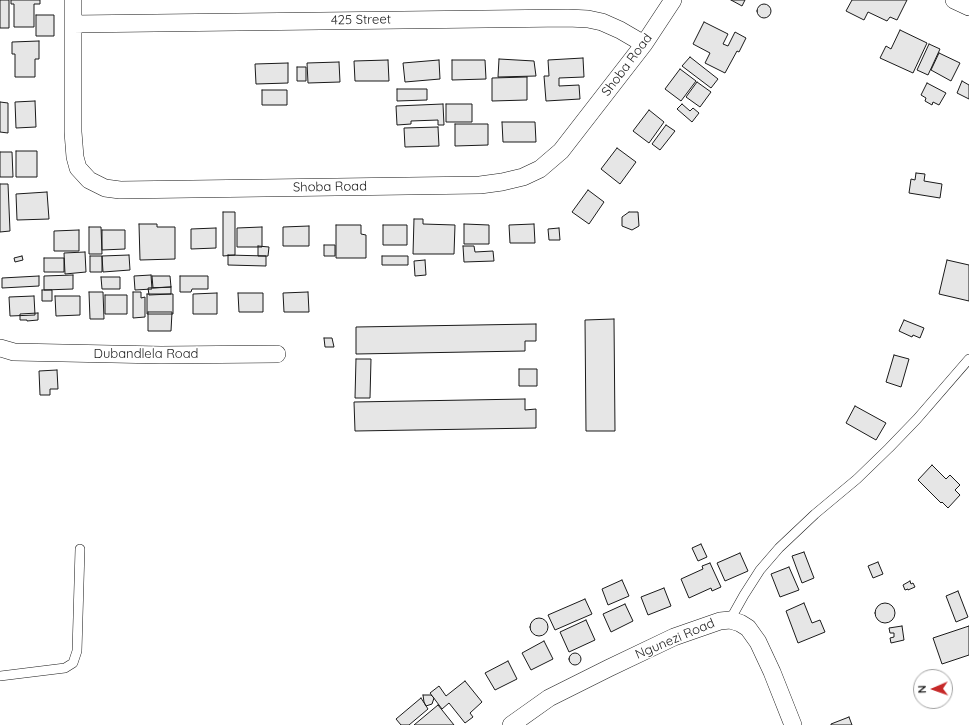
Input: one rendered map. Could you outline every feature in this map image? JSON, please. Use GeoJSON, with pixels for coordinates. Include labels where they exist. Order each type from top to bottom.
{"type":"FeatureCollection","features":[{"type":"Feature","properties":{"kind":"street","name":"Shoba Road"},"geometry":{"type":"LineString","coordinates":[[73,0],[73,132],[75,157],[78,168],[89,180],[105,188],[120,190],[480,185],[523,177],[540,169],[561,151],[644,44],[673,0]]}},
{"type":"Feature","properties":{"kind":"street"},"geometry":{"type":"LineString","coordinates":[[954,0],[969,7]]}},
{"type":"Feature","properties":{"kind":"street","name":"425 Street"},"geometry":{"type":"LineString","coordinates":[[73,24],[568,18],[588,19],[602,22],[620,30],[644,44]]}},
{"type":"Feature","properties":{"kind":"street","name":"Dubandlela Road"},"geometry":{"type":"LineString","coordinates":[[5,352],[162,355],[277,354]]}},
{"type":"Feature","properties":{"kind":"street","name":"Ngunezi Road"},"geometry":{"type":"LineString","coordinates":[[511,725],[549,698],[674,637],[720,621],[730,620],[740,623],[748,628],[758,642],[772,672],[793,725]]}},
{"type":"Feature","properties":{"kind":"lane"},"geometry":{"type":"LineString","coordinates":[[730,620],[760,570],[779,548],[815,514],[857,479],[889,448],[917,420],[969,359]]}},
{"type":"Feature","properties":{"kind":"lane"},"geometry":{"type":"LineString","coordinates":[[0,676],[65,668],[73,663],[77,651],[80,549]]}},
{"type":"Feature","properties":{"kind":"building"},"geometry":{"type":"Polygon","coordinates":[[[0,0],[9,0],[9,28],[0,28],[0,0]]]}},
{"type":"Feature","properties":{"kind":"building"},"geometry":{"type":"Polygon","coordinates":[[[11,0],[40,0],[40,4],[34,4],[34,27],[14,27],[14,4],[11,4],[11,0]]]}},
{"type":"Feature","properties":{"kind":"building"},"geometry":{"type":"Polygon","coordinates":[[[731,0],[745,0],[742,6],[731,0]]]}},
{"type":"Feature","properties":{"kind":"building"},"geometry":{"type":"Polygon","coordinates":[[[852,0],[907,0],[897,20],[890,17],[887,21],[868,12],[864,20],[846,11],[852,0]]]}},
{"type":"Feature","properties":{"kind":"building"},"geometry":{"type":"Polygon","coordinates":[[[761,4],[767,4],[771,8],[771,14],[767,18],[761,18],[757,14],[757,8],[761,4]]]}},
{"type":"Feature","properties":{"kind":"building"},"geometry":{"type":"Polygon","coordinates":[[[36,15],[54,15],[54,36],[36,36],[36,15]]]}},
{"type":"Feature","properties":{"kind":"building"},"geometry":{"type":"Polygon","coordinates":[[[704,22],[728,34],[723,44],[728,46],[735,32],[746,38],[739,52],[737,51],[725,73],[705,63],[710,53],[693,44],[704,22]]]}},
{"type":"Feature","properties":{"kind":"building"},"geometry":{"type":"Polygon","coordinates":[[[900,30],[927,43],[913,73],[880,58],[886,46],[891,49],[900,30]]]}},
{"type":"Feature","properties":{"kind":"building"},"geometry":{"type":"Polygon","coordinates":[[[39,41],[39,59],[35,59],[35,77],[15,77],[15,54],[12,54],[12,42],[39,41]]]}},
{"type":"Feature","properties":{"kind":"building"},"geometry":{"type":"Polygon","coordinates":[[[929,44],[940,49],[928,75],[917,70],[929,44]]]}},
{"type":"Feature","properties":{"kind":"building"},"geometry":{"type":"Polygon","coordinates":[[[939,53],[960,63],[951,81],[931,70],[939,53]]]}},
{"type":"Feature","properties":{"kind":"building"},"geometry":{"type":"Polygon","coordinates":[[[690,57],[718,79],[711,88],[682,66],[690,57]]]}},
{"type":"Feature","properties":{"kind":"building"},"geometry":{"type":"Polygon","coordinates":[[[583,58],[584,77],[559,78],[559,86],[579,85],[580,99],[546,101],[544,76],[549,76],[548,60],[583,58]]]}},
{"type":"Feature","properties":{"kind":"building"},"geometry":{"type":"Polygon","coordinates":[[[499,59],[534,61],[536,76],[498,77],[499,59]]]}},
{"type":"Feature","properties":{"kind":"building"},"geometry":{"type":"Polygon","coordinates":[[[388,60],[389,81],[355,81],[354,61],[388,60]]]}},
{"type":"Feature","properties":{"kind":"building"},"geometry":{"type":"Polygon","coordinates":[[[439,60],[440,79],[405,82],[403,63],[439,60]]]}},
{"type":"Feature","properties":{"kind":"building"},"geometry":{"type":"Polygon","coordinates":[[[452,60],[485,60],[486,79],[452,80],[452,60]]]}},
{"type":"Feature","properties":{"kind":"building"},"geometry":{"type":"Polygon","coordinates":[[[339,62],[340,82],[308,83],[307,63],[339,62]]]}},
{"type":"Feature","properties":{"kind":"building"},"geometry":{"type":"Polygon","coordinates":[[[288,63],[288,83],[256,84],[255,64],[288,63]]]}},
{"type":"Feature","properties":{"kind":"building"},"geometry":{"type":"Polygon","coordinates":[[[297,67],[306,67],[306,81],[297,81],[297,67]]]}},
{"type":"Feature","properties":{"kind":"building"},"geometry":{"type":"Polygon","coordinates":[[[680,69],[696,81],[681,101],[665,89],[680,69]]]}},
{"type":"Feature","properties":{"kind":"building"},"geometry":{"type":"Polygon","coordinates":[[[527,77],[527,100],[492,101],[492,78],[527,77]]]}},
{"type":"Feature","properties":{"kind":"building"},"geometry":{"type":"Polygon","coordinates":[[[962,81],[969,85],[969,99],[957,93],[962,81]]]}},
{"type":"Feature","properties":{"kind":"building"},"geometry":{"type":"Polygon","coordinates":[[[697,82],[711,92],[700,107],[686,97],[697,82]]]}},
{"type":"Feature","properties":{"kind":"building"},"geometry":{"type":"Polygon","coordinates":[[[927,83],[946,93],[939,105],[933,102],[932,105],[925,101],[926,98],[921,95],[927,83]]]}},
{"type":"Feature","properties":{"kind":"building"},"geometry":{"type":"Polygon","coordinates":[[[397,89],[427,89],[427,100],[397,101],[397,89]]]}},
{"type":"Feature","properties":{"kind":"building"},"geometry":{"type":"Polygon","coordinates":[[[262,90],[287,90],[287,105],[262,105],[262,90]]]}},
{"type":"Feature","properties":{"kind":"building"},"geometry":{"type":"Polygon","coordinates":[[[35,101],[36,127],[16,128],[15,102],[35,101]]]}},
{"type":"Feature","properties":{"kind":"building"},"geometry":{"type":"Polygon","coordinates":[[[0,102],[8,103],[8,133],[0,132],[0,102]]]}},
{"type":"Feature","properties":{"kind":"building"},"geometry":{"type":"Polygon","coordinates":[[[443,104],[444,125],[438,125],[438,120],[411,121],[411,124],[397,125],[396,106],[443,104]]]}},
{"type":"Feature","properties":{"kind":"building"},"geometry":{"type":"Polygon","coordinates":[[[446,104],[472,104],[472,122],[446,122],[446,104]]]}},
{"type":"Feature","properties":{"kind":"building"},"geometry":{"type":"Polygon","coordinates":[[[682,104],[690,111],[693,108],[699,113],[692,122],[677,109],[682,104]]]}},
{"type":"Feature","properties":{"kind":"building"},"geometry":{"type":"Polygon","coordinates":[[[649,110],[664,122],[649,143],[633,131],[649,110]]]}},
{"type":"Feature","properties":{"kind":"building"},"geometry":{"type":"Polygon","coordinates":[[[502,122],[535,122],[536,142],[503,142],[502,122]]]}},
{"type":"Feature","properties":{"kind":"building"},"geometry":{"type":"Polygon","coordinates":[[[455,124],[488,124],[488,145],[455,146],[455,124]]]}},
{"type":"Feature","properties":{"kind":"building"},"geometry":{"type":"Polygon","coordinates":[[[666,125],[675,131],[660,150],[652,144],[666,125]]]}},
{"type":"Feature","properties":{"kind":"building"},"geometry":{"type":"Polygon","coordinates":[[[438,127],[439,146],[405,147],[404,128],[438,127]]]}},
{"type":"Feature","properties":{"kind":"building"},"geometry":{"type":"Polygon","coordinates":[[[617,148],[636,162],[620,184],[601,169],[617,148]]]}},
{"type":"Feature","properties":{"kind":"building"},"geometry":{"type":"Polygon","coordinates":[[[16,151],[37,151],[37,177],[16,177],[16,151]]]}},
{"type":"Feature","properties":{"kind":"building"},"geometry":{"type":"Polygon","coordinates":[[[0,152],[12,152],[13,177],[0,177],[0,152]]]}},
{"type":"Feature","properties":{"kind":"building"},"geometry":{"type":"Polygon","coordinates":[[[916,173],[925,174],[924,181],[942,184],[940,198],[909,193],[911,179],[915,180],[916,173]]]}},
{"type":"Feature","properties":{"kind":"building"},"geometry":{"type":"Polygon","coordinates":[[[0,184],[8,184],[10,231],[0,232],[0,184]]]}},
{"type":"Feature","properties":{"kind":"building"},"geometry":{"type":"Polygon","coordinates":[[[588,190],[604,202],[589,224],[572,212],[588,190]]]}},
{"type":"Feature","properties":{"kind":"building"},"geometry":{"type":"Polygon","coordinates":[[[47,192],[49,219],[17,220],[16,194],[47,192]]]}},
{"type":"Feature","properties":{"kind":"building"},"geometry":{"type":"Polygon","coordinates":[[[223,212],[235,212],[235,255],[223,256],[223,212]]]}},
{"type":"Feature","properties":{"kind":"building"},"geometry":{"type":"Polygon","coordinates":[[[629,212],[638,212],[639,226],[632,230],[622,226],[622,217],[629,212]]]}},
{"type":"Feature","properties":{"kind":"building"},"geometry":{"type":"Polygon","coordinates":[[[414,219],[423,219],[423,224],[455,225],[454,254],[413,254],[414,219]]]}},
{"type":"Feature","properties":{"kind":"building"},"geometry":{"type":"Polygon","coordinates":[[[139,224],[157,224],[157,227],[175,227],[175,259],[140,260],[139,224]]]}},
{"type":"Feature","properties":{"kind":"building"},"geometry":{"type":"Polygon","coordinates":[[[464,224],[489,225],[489,244],[464,244],[464,224]]]}},
{"type":"Feature","properties":{"kind":"building"},"geometry":{"type":"Polygon","coordinates":[[[534,224],[535,243],[510,243],[509,225],[534,224]]]}},
{"type":"Feature","properties":{"kind":"building"},"geometry":{"type":"Polygon","coordinates":[[[336,225],[361,225],[361,234],[366,235],[366,258],[336,258],[336,225]]]}},
{"type":"Feature","properties":{"kind":"building"},"geometry":{"type":"Polygon","coordinates":[[[383,225],[407,225],[407,245],[383,245],[383,225]]]}},
{"type":"Feature","properties":{"kind":"building"},"geometry":{"type":"Polygon","coordinates":[[[309,226],[309,246],[283,246],[283,227],[309,226]]]}},
{"type":"Feature","properties":{"kind":"building"},"geometry":{"type":"Polygon","coordinates":[[[89,227],[101,227],[102,254],[89,254],[89,227]]]}},
{"type":"Feature","properties":{"kind":"building"},"geometry":{"type":"Polygon","coordinates":[[[262,227],[262,247],[237,247],[237,228],[262,227]]]}},
{"type":"Feature","properties":{"kind":"building"},"geometry":{"type":"Polygon","coordinates":[[[216,228],[216,248],[191,249],[191,229],[216,228]]]}},
{"type":"Feature","properties":{"kind":"building"},"geometry":{"type":"Polygon","coordinates":[[[559,228],[560,240],[549,240],[548,229],[559,228]]]}},
{"type":"Feature","properties":{"kind":"building"},"geometry":{"type":"Polygon","coordinates":[[[79,230],[79,251],[54,251],[54,231],[79,230]]]}},
{"type":"Feature","properties":{"kind":"building"},"geometry":{"type":"Polygon","coordinates":[[[102,230],[125,230],[125,249],[102,250],[102,230]]]}},
{"type":"Feature","properties":{"kind":"building"},"geometry":{"type":"Polygon","coordinates":[[[324,245],[335,245],[335,256],[324,256],[324,245]]]}},
{"type":"Feature","properties":{"kind":"building"},"geometry":{"type":"Polygon","coordinates":[[[258,246],[269,247],[268,256],[258,256],[258,246]]]}},
{"type":"Feature","properties":{"kind":"building"},"geometry":{"type":"Polygon","coordinates":[[[463,246],[474,246],[475,252],[493,251],[494,261],[464,262],[463,246]]]}},
{"type":"Feature","properties":{"kind":"building"},"geometry":{"type":"Polygon","coordinates":[[[85,252],[86,272],[65,274],[64,253],[85,252]]]}},
{"type":"Feature","properties":{"kind":"building"},"geometry":{"type":"Polygon","coordinates":[[[129,255],[130,270],[103,272],[102,256],[129,255]]]}},
{"type":"Feature","properties":{"kind":"building"},"geometry":{"type":"Polygon","coordinates":[[[228,255],[266,256],[266,266],[228,265],[228,255]]]}},
{"type":"Feature","properties":{"kind":"building"},"geometry":{"type":"Polygon","coordinates":[[[22,256],[23,260],[15,262],[14,258],[22,256]]]}},
{"type":"Feature","properties":{"kind":"building"},"geometry":{"type":"Polygon","coordinates":[[[90,256],[102,256],[102,272],[90,272],[90,256]]]}},
{"type":"Feature","properties":{"kind":"building"},"geometry":{"type":"Polygon","coordinates":[[[382,256],[408,256],[408,265],[382,265],[382,256]]]}},
{"type":"Feature","properties":{"kind":"building"},"geometry":{"type":"Polygon","coordinates":[[[44,258],[64,258],[64,272],[44,272],[44,258]]]}},
{"type":"Feature","properties":{"kind":"building"},"geometry":{"type":"Polygon","coordinates":[[[425,260],[426,275],[415,276],[414,261],[425,260]]]}},
{"type":"Feature","properties":{"kind":"building"},"geometry":{"type":"Polygon","coordinates":[[[947,260],[969,265],[969,301],[939,294],[947,260]]]}},
{"type":"Feature","properties":{"kind":"building"},"geometry":{"type":"Polygon","coordinates":[[[73,275],[73,289],[44,290],[44,276],[73,275]]]}},
{"type":"Feature","properties":{"kind":"building"},"geometry":{"type":"Polygon","coordinates":[[[151,275],[152,289],[135,290],[134,276],[151,275]]]}},
{"type":"Feature","properties":{"kind":"building"},"geometry":{"type":"Polygon","coordinates":[[[39,276],[39,286],[2,288],[2,278],[39,276]]]}},
{"type":"Feature","properties":{"kind":"building"},"geometry":{"type":"Polygon","coordinates":[[[152,276],[170,276],[171,287],[153,288],[152,276]]]}},
{"type":"Feature","properties":{"kind":"building"},"geometry":{"type":"Polygon","coordinates":[[[180,276],[208,276],[208,289],[192,289],[191,292],[180,292],[180,276]]]}},
{"type":"Feature","properties":{"kind":"building"},"geometry":{"type":"Polygon","coordinates":[[[101,277],[120,277],[120,289],[102,289],[101,277]]]}},
{"type":"Feature","properties":{"kind":"building"},"geometry":{"type":"Polygon","coordinates":[[[171,287],[171,294],[149,295],[148,288],[171,287]]]}},
{"type":"Feature","properties":{"kind":"building"},"geometry":{"type":"Polygon","coordinates":[[[42,290],[52,290],[52,301],[42,301],[42,290]]]}},
{"type":"Feature","properties":{"kind":"building"},"geometry":{"type":"Polygon","coordinates":[[[89,292],[103,292],[104,319],[90,319],[89,292]]]}},
{"type":"Feature","properties":{"kind":"building"},"geometry":{"type":"Polygon","coordinates":[[[133,292],[141,292],[141,298],[145,297],[145,317],[133,318],[133,292]]]}},
{"type":"Feature","properties":{"kind":"building"},"geometry":{"type":"Polygon","coordinates":[[[308,292],[309,312],[284,312],[283,293],[308,292]]]}},
{"type":"Feature","properties":{"kind":"building"},"geometry":{"type":"Polygon","coordinates":[[[217,293],[217,314],[193,314],[193,294],[217,293]]]}},
{"type":"Feature","properties":{"kind":"building"},"geometry":{"type":"Polygon","coordinates":[[[238,293],[263,293],[263,312],[239,312],[238,293]]]}},
{"type":"Feature","properties":{"kind":"building"},"geometry":{"type":"Polygon","coordinates":[[[147,294],[173,294],[173,314],[147,314],[147,294]]]}},
{"type":"Feature","properties":{"kind":"building"},"geometry":{"type":"Polygon","coordinates":[[[105,295],[127,295],[127,314],[105,314],[105,295]]]}},
{"type":"Feature","properties":{"kind":"building"},"geometry":{"type":"Polygon","coordinates":[[[34,296],[35,315],[10,316],[9,297],[34,296]]]}},
{"type":"Feature","properties":{"kind":"building"},"geometry":{"type":"Polygon","coordinates":[[[55,296],[80,296],[80,315],[56,316],[55,296]]]}},
{"type":"Feature","properties":{"kind":"building"},"geometry":{"type":"Polygon","coordinates":[[[148,312],[172,312],[171,331],[148,331],[148,312]]]}},
{"type":"Feature","properties":{"kind":"building"},"geometry":{"type":"Polygon","coordinates":[[[38,313],[38,320],[20,320],[20,314],[38,313]]]}},
{"type":"Feature","properties":{"kind":"building"},"geometry":{"type":"Polygon","coordinates":[[[614,319],[615,431],[586,431],[585,320],[614,319]]]}},
{"type":"Feature","properties":{"kind":"building"},"geometry":{"type":"Polygon","coordinates":[[[904,320],[924,328],[920,338],[913,335],[912,337],[899,331],[904,320]]]}},
{"type":"Feature","properties":{"kind":"building"},"geometry":{"type":"Polygon","coordinates":[[[536,324],[536,341],[525,341],[525,351],[356,354],[356,327],[536,324]]]}},
{"type":"Feature","properties":{"kind":"building"},"geometry":{"type":"Polygon","coordinates":[[[324,338],[332,338],[334,347],[325,347],[324,338]]]}},
{"type":"Feature","properties":{"kind":"building"},"geometry":{"type":"Polygon","coordinates":[[[894,355],[909,359],[901,387],[886,382],[894,355]]]}},
{"type":"Feature","properties":{"kind":"building"},"geometry":{"type":"Polygon","coordinates":[[[356,359],[371,359],[370,398],[355,398],[356,359]]]}},
{"type":"Feature","properties":{"kind":"building"},"geometry":{"type":"Polygon","coordinates":[[[519,369],[537,369],[537,386],[519,386],[519,369]]]}},
{"type":"Feature","properties":{"kind":"building"},"geometry":{"type":"Polygon","coordinates":[[[57,370],[58,389],[50,389],[50,395],[40,395],[39,371],[57,370]]]}},
{"type":"Feature","properties":{"kind":"building"},"geometry":{"type":"Polygon","coordinates":[[[525,399],[525,410],[536,409],[536,428],[355,431],[354,402],[525,399]]]}},
{"type":"Feature","properties":{"kind":"building"},"geometry":{"type":"Polygon","coordinates":[[[855,406],[886,423],[876,440],[846,423],[855,406]]]}},
{"type":"Feature","properties":{"kind":"building"},"geometry":{"type":"Polygon","coordinates":[[[932,465],[946,479],[950,475],[960,485],[955,490],[960,495],[948,508],[918,480],[932,465]]]}},
{"type":"Feature","properties":{"kind":"building"},"geometry":{"type":"Polygon","coordinates":[[[701,544],[707,557],[698,561],[692,548],[701,544]]]}},
{"type":"Feature","properties":{"kind":"building"},"geometry":{"type":"Polygon","coordinates":[[[804,552],[814,578],[802,583],[792,556],[804,552]]]}},
{"type":"Feature","properties":{"kind":"building"},"geometry":{"type":"Polygon","coordinates":[[[740,553],[748,571],[725,581],[717,563],[740,553]]]}},
{"type":"Feature","properties":{"kind":"building"},"geometry":{"type":"Polygon","coordinates":[[[878,562],[883,574],[873,578],[868,566],[878,562]]]}},
{"type":"Feature","properties":{"kind":"building"},"geometry":{"type":"Polygon","coordinates":[[[710,563],[721,587],[712,591],[711,588],[689,598],[681,579],[703,569],[702,566],[710,563]]]}},
{"type":"Feature","properties":{"kind":"building"},"geometry":{"type":"Polygon","coordinates":[[[789,567],[799,590],[780,597],[771,574],[789,567]]]}},
{"type":"Feature","properties":{"kind":"building"},"geometry":{"type":"Polygon","coordinates":[[[622,580],[629,596],[608,605],[602,589],[622,580]]]}},
{"type":"Feature","properties":{"kind":"building"},"geometry":{"type":"Polygon","coordinates":[[[910,581],[915,587],[905,590],[903,585],[910,581]]]}},
{"type":"Feature","properties":{"kind":"building"},"geometry":{"type":"Polygon","coordinates":[[[664,588],[671,606],[648,615],[641,597],[664,588]]]}},
{"type":"Feature","properties":{"kind":"building"},"geometry":{"type":"Polygon","coordinates":[[[958,591],[968,617],[956,622],[946,596],[958,591]]]}},
{"type":"Feature","properties":{"kind":"building"},"geometry":{"type":"Polygon","coordinates":[[[585,599],[592,614],[555,630],[548,615],[585,599]]]}},
{"type":"Feature","properties":{"kind":"building"},"geometry":{"type":"Polygon","coordinates":[[[804,603],[812,623],[820,620],[825,632],[798,643],[786,611],[804,603]]]}},
{"type":"Feature","properties":{"kind":"building"},"geometry":{"type":"Polygon","coordinates":[[[885,603],[892,606],[895,613],[892,620],[885,623],[878,620],[875,613],[878,606],[885,603]]]}},
{"type":"Feature","properties":{"kind":"building"},"geometry":{"type":"Polygon","coordinates":[[[625,604],[633,621],[611,632],[603,614],[625,604]]]}},
{"type":"Feature","properties":{"kind":"building"},"geometry":{"type":"Polygon","coordinates":[[[539,618],[545,621],[548,627],[545,633],[539,636],[533,633],[530,627],[533,621],[539,618]]]}},
{"type":"Feature","properties":{"kind":"building"},"geometry":{"type":"Polygon","coordinates":[[[586,620],[595,640],[569,652],[560,632],[586,620]]]}},
{"type":"Feature","properties":{"kind":"building"},"geometry":{"type":"Polygon","coordinates":[[[902,626],[904,640],[891,643],[890,638],[894,637],[894,633],[890,633],[889,628],[902,626]]]}},
{"type":"Feature","properties":{"kind":"building"},"geometry":{"type":"Polygon","coordinates":[[[969,626],[969,655],[942,664],[933,638],[969,626]]]}},
{"type":"Feature","properties":{"kind":"building"},"geometry":{"type":"Polygon","coordinates":[[[544,641],[553,659],[531,670],[522,653],[544,641]]]}},
{"type":"Feature","properties":{"kind":"building"},"geometry":{"type":"Polygon","coordinates":[[[573,653],[577,653],[581,659],[577,665],[573,665],[569,661],[569,657],[573,653]]]}},
{"type":"Feature","properties":{"kind":"building"},"geometry":{"type":"Polygon","coordinates":[[[508,661],[517,679],[495,690],[485,673],[508,661]]]}},
{"type":"Feature","properties":{"kind":"building"},"geometry":{"type":"Polygon","coordinates":[[[465,681],[482,702],[470,713],[473,717],[465,723],[449,703],[442,709],[430,693],[439,686],[446,696],[465,681]]]}},
{"type":"Feature","properties":{"kind":"building"},"geometry":{"type":"Polygon","coordinates":[[[423,695],[431,695],[434,698],[432,704],[426,706],[423,695]]]}},
{"type":"Feature","properties":{"kind":"building"},"geometry":{"type":"Polygon","coordinates":[[[421,698],[428,709],[409,725],[401,725],[396,719],[421,698]]]}},
{"type":"Feature","properties":{"kind":"building"},"geometry":{"type":"Polygon","coordinates":[[[438,705],[454,725],[414,725],[438,705]]]}},
{"type":"Feature","properties":{"kind":"building"},"geometry":{"type":"Polygon","coordinates":[[[849,717],[852,725],[831,725],[831,724],[849,717]]]}}]}
